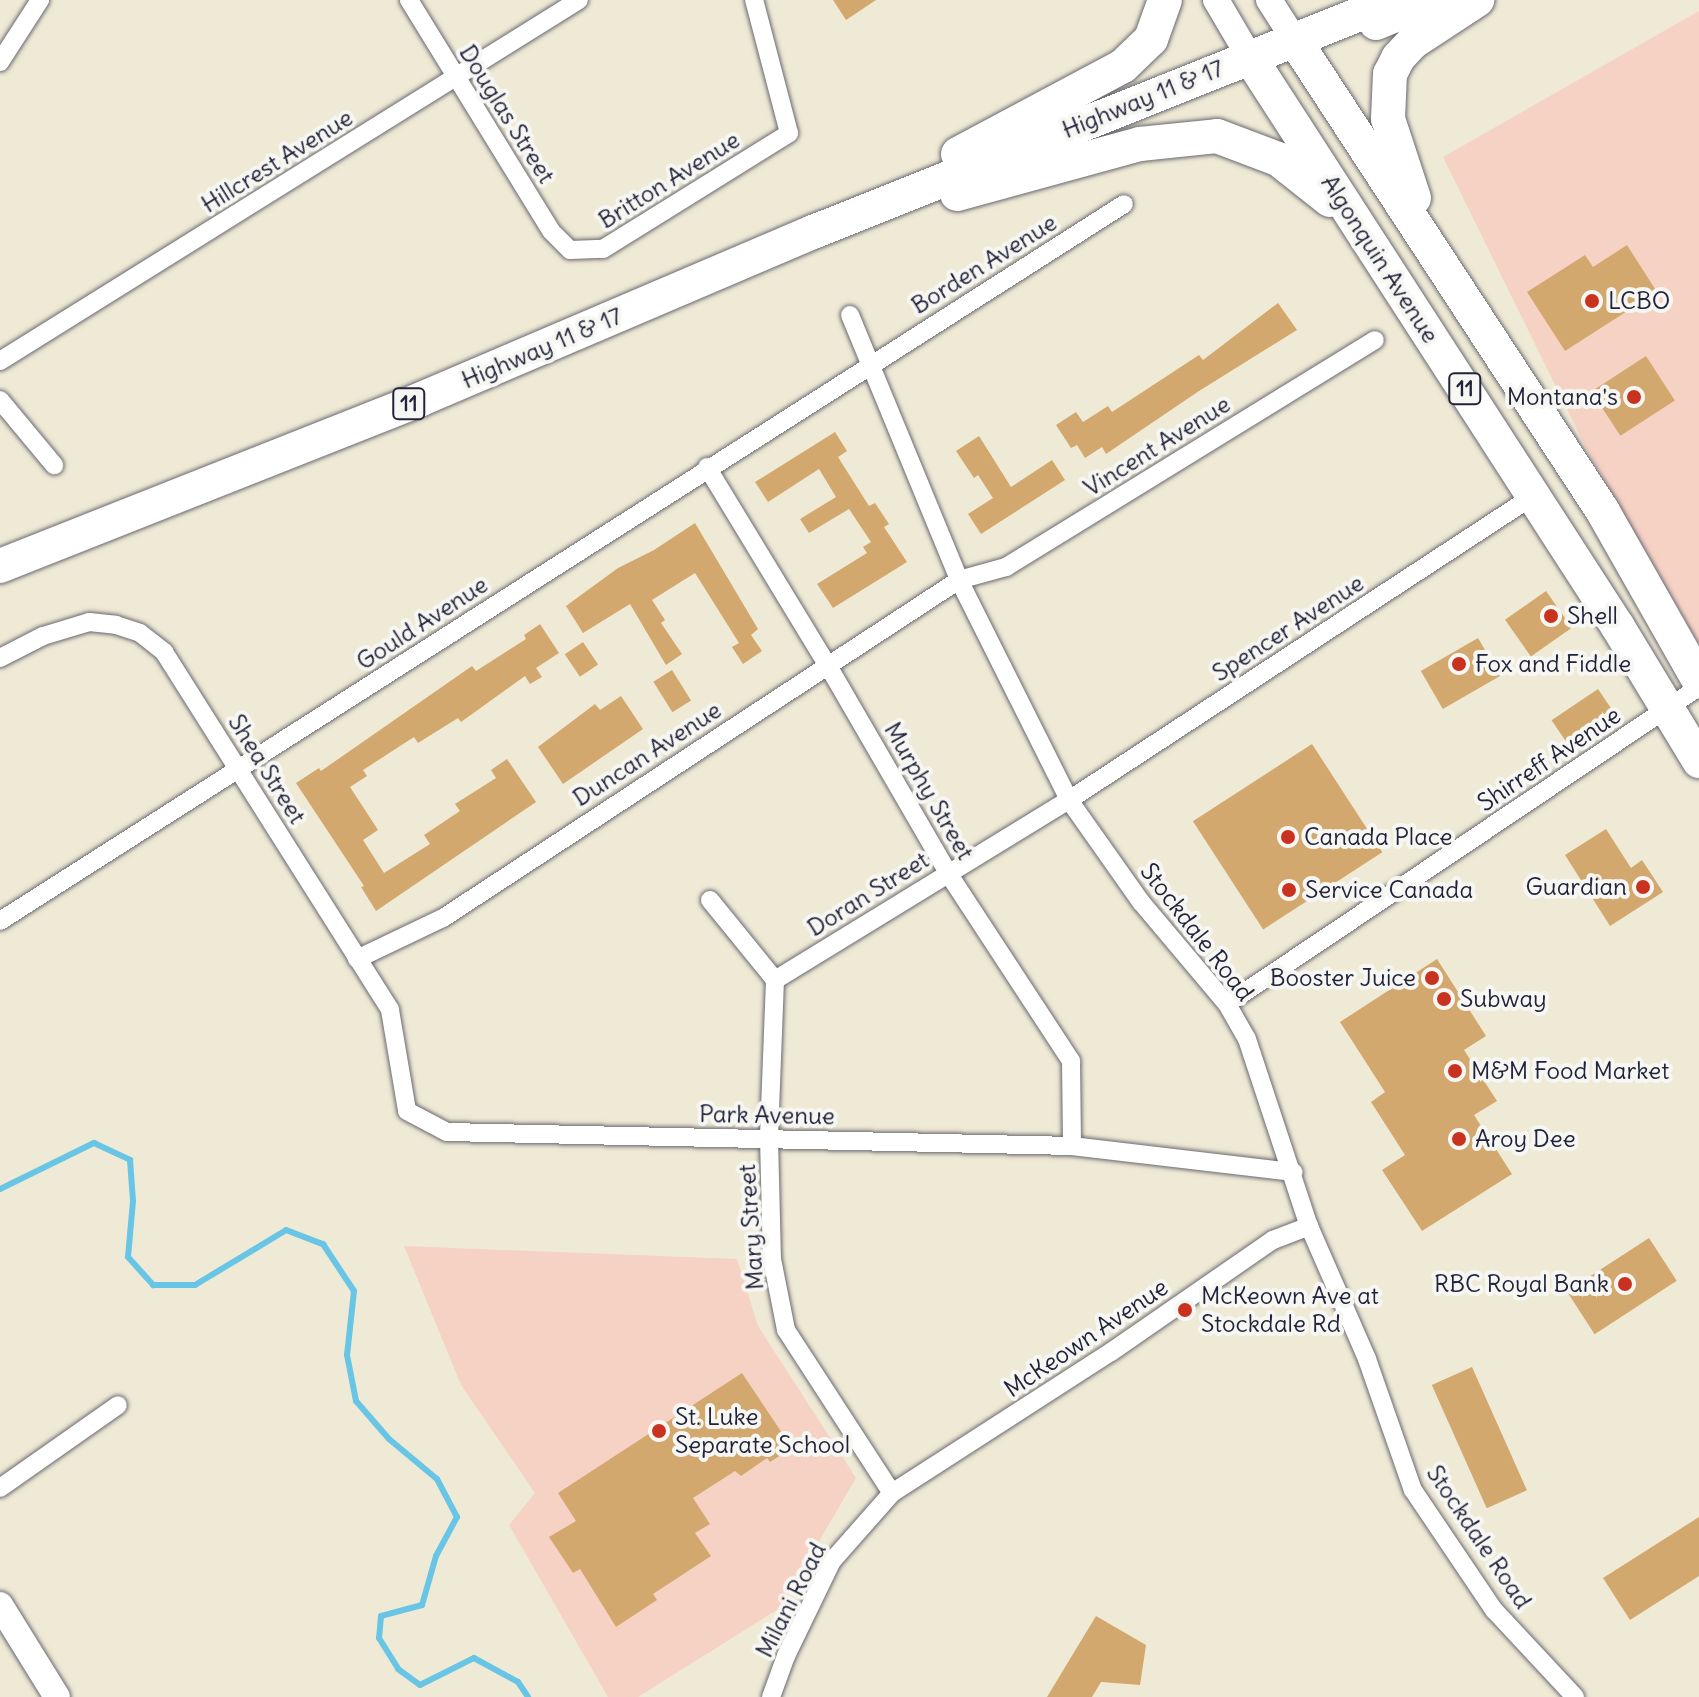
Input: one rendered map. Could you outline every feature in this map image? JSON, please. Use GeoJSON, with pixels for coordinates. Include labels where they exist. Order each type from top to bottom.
{"type":"FeatureCollection","features":[{"type":"Feature","properties":{"kind":"highway"},"geometry":{"type":"LineString","coordinates":[[813,232],[1123,66],[1151,39],[1165,0]]}},
{"type":"Feature","properties":{"kind":"highway"},"geometry":{"type":"LineString","coordinates":[[1299,46],[1395,0]]}},
{"type":"Feature","properties":{"kind":"highway"},"geometry":{"type":"LineString","coordinates":[[1299,46],[1432,0]]}},
{"type":"Feature","properties":{"kind":"highway"},"geometry":{"type":"LineString","coordinates":[[1431,248],[1388,119],[1390,74],[1398,58],[1413,42],[1477,0]]}},
{"type":"Feature","properties":{"kind":"highway","name":"Highway 11 & 17"},"geometry":{"type":"LineString","coordinates":[[0,566],[419,400],[813,232],[1299,46]]}},
{"type":"Feature","properties":{"kind":"highway","name":"Algonquin Avenue"},"geometry":{"type":"LineString","coordinates":[[1299,46],[1602,510],[1699,681]]}},
{"type":"Feature","properties":{"kind":"highway","name":"Algonquin Avenue"},"geometry":{"type":"LineString","coordinates":[[1254,64],[1533,496],[1699,761]]}},
{"type":"Feature","properties":{"kind":"highway"},"geometry":{"type":"LineString","coordinates":[[813,232],[1140,144],[1217,136],[1260,149],[1278,159],[1358,224]]}},
{"type":"Feature","properties":{"kind":"main road","name":"Algonquin Avenue"},"geometry":{"type":"LineString","coordinates":[[1216,0],[1254,64]]}},
{"type":"Feature","properties":{"kind":"main road","name":"Algonquin Avenue"},"geometry":{"type":"LineString","coordinates":[[1269,0],[1299,46]]}},
{"type":"Feature","properties":{"kind":"main road"},"geometry":{"type":"LineString","coordinates":[[0,1605],[57,1697]]}},
{"type":"Feature","properties":{"kind":"street"},"geometry":{"type":"LineString","coordinates":[[0,62],[40,0]]}},
{"type":"Feature","properties":{"kind":"street","name":"Douglas Street"},"geometry":{"type":"LineString","coordinates":[[409,0],[551,231],[570,250]]}},
{"type":"Feature","properties":{"kind":"street","name":"Hillcrest Avenue"},"geometry":{"type":"LineString","coordinates":[[0,361],[579,0]]}},
{"type":"Feature","properties":{"kind":"street","name":"Britton Avenue"},"geometry":{"type":"LineString","coordinates":[[570,250],[603,249],[789,133],[754,0]]}},
{"type":"Feature","properties":{"kind":"street","name":"Borden Avenue"},"geometry":{"type":"LineString","coordinates":[[870,364],[1124,204]]}},
{"type":"Feature","properties":{"kind":"street","name":"Stockdale Road"},"geometry":{"type":"LineString","coordinates":[[850,315],[959,580],[1069,800],[1141,902],[1227,1004],[1260,1070],[1309,1226],[1367,1359],[1413,1490],[1494,1610],[1575,1697]]}},
{"type":"Feature","properties":{"kind":"street","name":"Vincent Avenue"},"geometry":{"type":"LineString","coordinates":[[959,580],[1006,567],[1375,340]]}},
{"type":"Feature","properties":{"kind":"street","name":"Gould Avenue"},"geometry":{"type":"LineString","coordinates":[[0,921],[870,364]]}},
{"type":"Feature","properties":{"kind":"street"},"geometry":{"type":"LineString","coordinates":[[0,400],[54,465]]}},
{"type":"Feature","properties":{"kind":"street","name":"Murphy Street"},"geometry":{"type":"LineString","coordinates":[[707,467],[827,664],[948,873],[1071,1061],[1072,1146]]}},
{"type":"Feature","properties":{"kind":"street","name":"Spencer Avenue"},"geometry":{"type":"LineString","coordinates":[[1069,800],[1533,496]]}},
{"type":"Feature","properties":{"kind":"street","name":"Duncan Avenue"},"geometry":{"type":"LineString","coordinates":[[357,959],[443,918],[959,580]]}},
{"type":"Feature","properties":{"kind":"street","name":"Shea Street"},"geometry":{"type":"LineString","coordinates":[[0,658],[43,636],[89,622],[116,625],[140,633],[164,652],[357,959]]}},
{"type":"Feature","properties":{"kind":"street","name":"Shirreff Avenue"},"geometry":{"type":"LineString","coordinates":[[1227,1004],[1699,687]]}},
{"type":"Feature","properties":{"kind":"street","name":"Doran Street"},"geometry":{"type":"LineString","coordinates":[[775,980],[1069,800]]}},
{"type":"Feature","properties":{"kind":"street"},"geometry":{"type":"LineString","coordinates":[[710,900],[775,980]]}},
{"type":"Feature","properties":{"kind":"street","name":"Park Avenue"},"geometry":{"type":"LineString","coordinates":[[357,959],[390,1010],[407,1111],[447,1132],[1072,1146],[1293,1172]]}},
{"type":"Feature","properties":{"kind":"street","name":"Mary Street"},"geometry":{"type":"LineString","coordinates":[[775,980],[769,1138],[772,1259],[786,1330],[892,1493]]}},
{"type":"Feature","properties":{"kind":"street","name":"McKeown Avenue"},"geometry":{"type":"LineString","coordinates":[[892,1493],[1111,1352],[1273,1240],[1309,1226]]}},
{"type":"Feature","properties":{"kind":"street"},"geometry":{"type":"LineString","coordinates":[[0,1488],[118,1405]]}},
{"type":"Feature","properties":{"kind":"street","name":"Milani Road"},"geometry":{"type":"LineString","coordinates":[[771,1697],[786,1656],[832,1561],[892,1493]]}},
{"type":"Feature","properties":{"kind":"shaded area"},"geometry":{"type":"Polygon","coordinates":[[[1699,11],[1699,644],[1585,446],[1443,157],[1699,11]]]}},
{"type":"Feature","properties":{"kind":"shaded area","name":"St. Luke Separate School"},"geometry":{"type":"Polygon","coordinates":[[[404,1246],[737,1259],[758,1326],[856,1478],[780,1608],[638,1697],[608,1697],[509,1525],[535,1493],[461,1385],[404,1246]]]}},
{"type":"Feature","properties":{"kind":"building"},"geometry":{"type":"Polygon","coordinates":[[[833,0],[876,0],[846,20],[833,0]]]}},
{"type":"Feature","properties":{"kind":"building"},"geometry":{"type":"Polygon","coordinates":[[[1627,245],[1657,292],[1565,351],[1527,292],[1585,255],[1593,267],[1627,245]]]}},
{"type":"Feature","properties":{"kind":"building"},"geometry":{"type":"Polygon","coordinates":[[[1278,303],[1297,330],[1106,454],[1102,447],[1085,458],[1077,445],[1071,448],[1056,425],[1076,412],[1083,422],[1108,406],[1112,412],[1199,355],[1203,360],[1278,303]]]}},
{"type":"Feature","properties":{"kind":"building"},"geometry":{"type":"Polygon","coordinates":[[[1646,356],[1675,400],[1620,436],[1591,391],[1646,356]]]}},
{"type":"Feature","properties":{"kind":"building"},"geometry":{"type":"Polygon","coordinates":[[[835,432],[847,451],[838,457],[869,506],[875,503],[889,524],[884,527],[907,562],[833,608],[817,584],[867,553],[863,547],[871,542],[849,509],[809,533],[800,519],[836,497],[819,469],[768,502],[755,482],[835,432]]]}},
{"type":"Feature","properties":{"kind":"building"},"geometry":{"type":"Polygon","coordinates":[[[979,436],[1011,487],[1052,460],[1065,480],[981,534],[968,514],[993,498],[978,475],[974,478],[956,451],[979,436]]]}},
{"type":"Feature","properties":{"kind":"building"},"geometry":{"type":"Polygon","coordinates":[[[695,523],[758,629],[751,635],[762,651],[743,664],[732,647],[739,643],[695,573],[652,600],[665,620],[661,623],[682,654],[666,665],[630,604],[583,633],[566,606],[618,568],[654,550],[695,523]]]}},
{"type":"Feature","properties":{"kind":"building"},"geometry":{"type":"Polygon","coordinates":[[[1546,591],[1572,628],[1531,657],[1505,620],[1546,591]]]}},
{"type":"Feature","properties":{"kind":"building"},"geometry":{"type":"Polygon","coordinates":[[[540,624],[559,653],[536,668],[542,677],[530,684],[525,676],[461,722],[458,718],[418,743],[414,737],[363,770],[367,776],[350,787],[378,830],[363,840],[384,873],[430,844],[424,835],[460,811],[455,804],[496,778],[491,770],[507,759],[536,802],[376,911],[361,887],[364,886],[296,783],[319,768],[321,771],[472,666],[476,671],[526,639],[524,635],[540,624]]]}},
{"type":"Feature","properties":{"kind":"building"},"geometry":{"type":"Polygon","coordinates":[[[1478,638],[1500,676],[1443,709],[1421,671],[1478,638]]]}},
{"type":"Feature","properties":{"kind":"building"},"geometry":{"type":"Polygon","coordinates":[[[583,642],[598,664],[580,677],[565,654],[583,642]]]}},
{"type":"Feature","properties":{"kind":"building"},"geometry":{"type":"Polygon","coordinates":[[[672,670],[691,701],[672,712],[653,682],[672,670]]]}},
{"type":"Feature","properties":{"kind":"building"},"geometry":{"type":"Polygon","coordinates":[[[1598,689],[1614,713],[1568,744],[1552,720],[1598,689]]]}},
{"type":"Feature","properties":{"kind":"building"},"geometry":{"type":"Polygon","coordinates":[[[621,696],[643,729],[563,784],[538,747],[595,704],[600,710],[621,696]]]}},
{"type":"Feature","properties":{"kind":"building","name":"Canada Place"},"geometry":{"type":"Polygon","coordinates":[[[1312,744],[1382,852],[1263,930],[1193,821],[1312,744]]]}},
{"type":"Feature","properties":{"kind":"building"},"geometry":{"type":"Polygon","coordinates":[[[1606,829],[1631,868],[1642,860],[1663,892],[1610,926],[1565,855],[1606,829]]]}},
{"type":"Feature","properties":{"kind":"building"},"geometry":{"type":"Polygon","coordinates":[[[1437,959],[1486,1036],[1464,1050],[1497,1101],[1474,1115],[1512,1174],[1422,1231],[1382,1170],[1405,1155],[1371,1102],[1385,1092],[1340,1022],[1437,959]]]}},
{"type":"Feature","properties":{"kind":"building"},"geometry":{"type":"Polygon","coordinates":[[[1649,1238],[1677,1281],[1595,1334],[1567,1291],[1649,1238]]]}},
{"type":"Feature","properties":{"kind":"building"},"geometry":{"type":"Polygon","coordinates":[[[1472,1367],[1527,1490],[1487,1508],[1432,1385],[1472,1367]]]}},
{"type":"Feature","properties":{"kind":"building"},"geometry":{"type":"Polygon","coordinates":[[[742,1373],[792,1448],[770,1462],[767,1458],[741,1476],[735,1471],[693,1498],[710,1524],[695,1533],[711,1556],[653,1594],[657,1600],[616,1627],[580,1569],[573,1573],[549,1537],[576,1521],[558,1493],[742,1373]]]}},
{"type":"Feature","properties":{"kind":"building"},"geometry":{"type":"Polygon","coordinates":[[[1699,1517],[1699,1576],[1630,1620],[1603,1578],[1699,1517]]]}},
{"type":"Feature","properties":{"kind":"building"},"geometry":{"type":"Polygon","coordinates":[[[1096,1616],[1146,1645],[1140,1685],[1101,1682],[1092,1697],[1047,1697],[1096,1616]]]}},
{"type":"Feature","properties":{"kind":"waterway"},"geometry":{"type":"LineString","coordinates":[[0,1189],[94,1143],[130,1160],[133,1201],[128,1257],[153,1285],[195,1285],[286,1230],[323,1244],[354,1291],[347,1355],[356,1401],[389,1439],[437,1479],[457,1517],[436,1556],[422,1605],[381,1616],[379,1638],[398,1669],[420,1685],[474,1658],[518,1682],[528,1697]]}},
{"type":"Feature","properties":{"kind":"place","name":"LCBO"},"geometry":{"type":"Point","coordinates":[1592,301]}},
{"type":"Feature","properties":{"kind":"place","name":"Montana's"},"geometry":{"type":"Point","coordinates":[1634,397]}},
{"type":"Feature","properties":{"kind":"place","name":"Shell"},"geometry":{"type":"Point","coordinates":[1551,616]}},
{"type":"Feature","properties":{"kind":"place","name":"Fox and Fiddle"},"geometry":{"type":"Point","coordinates":[1459,664]}},
{"type":"Feature","properties":{"kind":"place","name":"Canada Place"},"geometry":{"type":"Point","coordinates":[1288,837]}},
{"type":"Feature","properties":{"kind":"place","name":"Guardian"},"geometry":{"type":"Point","coordinates":[1643,887]}},
{"type":"Feature","properties":{"kind":"place","name":"Service Canada"},"geometry":{"type":"Point","coordinates":[1289,890]}},
{"type":"Feature","properties":{"kind":"place","name":"Booster Juice"},"geometry":{"type":"Point","coordinates":[1432,978]}},
{"type":"Feature","properties":{"kind":"place","name":"Subway"},"geometry":{"type":"Point","coordinates":[1444,999]}},
{"type":"Feature","properties":{"kind":"place","name":"M&M Food Market"},"geometry":{"type":"Point","coordinates":[1455,1071]}},
{"type":"Feature","properties":{"kind":"place","name":"Aroy Dee"},"geometry":{"type":"Point","coordinates":[1459,1139]}},
{"type":"Feature","properties":{"kind":"place","name":"RBC Royal Bank"},"geometry":{"type":"Point","coordinates":[1625,1284]}},
{"type":"Feature","properties":{"kind":"place","name":"McKeown Ave at Stockdale Rd"},"geometry":{"type":"Point","coordinates":[1185,1310]}},
{"type":"Feature","properties":{"kind":"place","name":"St. Luke Separate School"},"geometry":{"type":"Point","coordinates":[659,1431]}}]}
